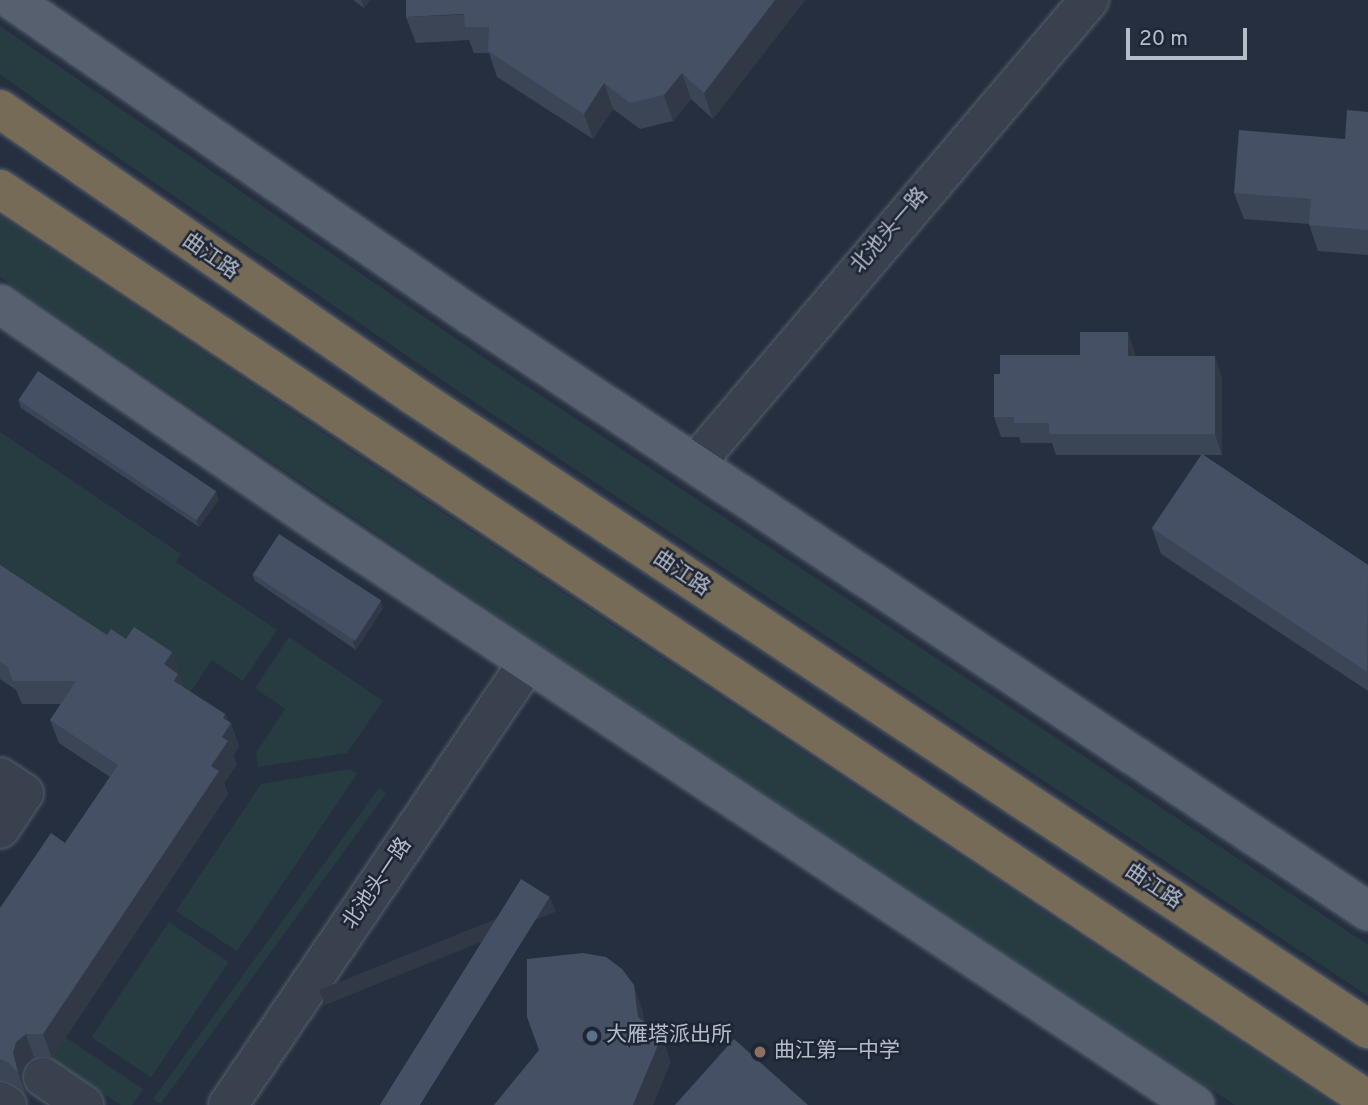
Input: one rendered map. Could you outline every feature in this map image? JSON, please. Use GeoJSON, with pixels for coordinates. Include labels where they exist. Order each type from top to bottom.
{"type":"FeatureCollection","features":[{"type":"Feature","properties":{"kind":"highway","name":"曲江路"},"geometry":{"type":"LineString","coordinates":[[0,109],[373,369],[1368,1029]]}},
{"type":"Feature","properties":{"kind":"highway"},"geometry":{"type":"LineString","coordinates":[[0,189],[1368,1100]]}},
{"type":"Feature","properties":{"kind":"main road"},"geometry":{"type":"LineString","coordinates":[[12,0],[260,173],[1368,911]]}},
{"type":"Feature","properties":{"kind":"main road"},"geometry":{"type":"LineString","coordinates":[[0,304],[528,662],[1195,1105]]}},
{"type":"Feature","properties":{"kind":"street","name":"北池头一路"},"geometry":{"type":"LineString","coordinates":[[695,464],[1089,0]]}},
{"type":"Feature","properties":{"kind":"street","name":"北池头一路"},"geometry":{"type":"LineString","coordinates":[[228,1105],[528,662]]}},
{"type":"Feature","properties":{"kind":"street"},"geometry":{"type":"LineString","coordinates":[[0,777],[24,793],[0,829]]}},
{"type":"Feature","properties":{"kind":"street"},"geometry":{"type":"LineString","coordinates":[[43,1077],[84,1105]]}},
{"type":"Feature","properties":{"kind":"street"},"geometry":{"type":"LineString","coordinates":[[0,1101],[7,1105]]}},
{"type":"Feature","properties":{"kind":"green space"},"geometry":{"type":"Polygon","coordinates":[[[0,26],[481,356],[1368,945],[1368,996],[486,410],[88,137],[0,74],[0,26]]]}},
{"type":"Feature","properties":{"kind":"green space"},"geometry":{"type":"Polygon","coordinates":[[[0,216],[1335,1105],[1235,1105],[541,645],[0,277],[0,216]]]}},
{"type":"Feature","properties":{"kind":"green space"},"geometry":{"type":"Polygon","coordinates":[[[0,432],[181,554],[176,562],[277,630],[243,681],[212,660],[187,697],[142,651],[0,587],[0,432]]]}},
{"type":"Feature","properties":{"kind":"green space"},"geometry":{"type":"Polygon","coordinates":[[[289,637],[383,701],[347,753],[258,767],[256,753],[285,709],[255,688],[289,637]]]}},
{"type":"Feature","properties":{"kind":"green space"},"geometry":{"type":"Polygon","coordinates":[[[350,769],[357,774],[237,951],[176,911],[261,784],[350,769]]]}},
{"type":"Feature","properties":{"kind":"green space"},"geometry":{"type":"Polygon","coordinates":[[[379,788],[386,793],[161,1104],[153,1099],[379,788]]]}},
{"type":"Feature","properties":{"kind":"green space"},"geometry":{"type":"Polygon","coordinates":[[[169,922],[229,962],[151,1077],[91,1037],[169,922]]]}},
{"type":"Feature","properties":{"kind":"green space"},"geometry":{"type":"Polygon","coordinates":[[[65,1037],[143,1089],[132,1105],[121,1105],[51,1059],[65,1037]]]}},
{"type":"Feature","properties":{"kind":"building"},"geometry":{"type":"Polygon","coordinates":[[[406,0],[775,0],[704,93],[682,73],[664,95],[630,103],[604,83],[584,114],[488,51],[489,27],[465,27],[464,14],[406,17],[406,0]]]}},
{"type":"Feature","properties":{"kind":"building"},"geometry":{"type":"Polygon","coordinates":[[[1347,110],[1368,112],[1368,230],[1309,225],[1311,199],[1234,193],[1239,130],[1345,139],[1347,110]]]}},
{"type":"Feature","properties":{"kind":"building"},"geometry":{"type":"Polygon","coordinates":[[[1080,332],[1128,332],[1128,356],[1215,356],[1215,434],[1049,434],[1049,423],[1014,423],[1014,417],[994,417],[994,374],[1000,374],[1000,355],[1080,355],[1080,332]]]}},
{"type":"Feature","properties":{"kind":"building"},"geometry":{"type":"Polygon","coordinates":[[[38,371],[216,491],[197,520],[18,400],[38,371]]]}},
{"type":"Feature","properties":{"kind":"building"},"geometry":{"type":"Polygon","coordinates":[[[1202,454],[1368,565],[1367,672],[1152,528],[1202,454]]]}},
{"type":"Feature","properties":{"kind":"building"},"geometry":{"type":"Polygon","coordinates":[[[279,534],[381,600],[355,641],[253,574],[279,534]]]}},
{"type":"Feature","properties":{"kind":"building"},"geometry":{"type":"Polygon","coordinates":[[[0,565],[107,635],[111,629],[126,639],[134,627],[172,652],[164,664],[178,674],[174,681],[225,714],[223,718],[231,723],[222,737],[228,741],[211,766],[219,771],[43,1034],[26,1034],[16,1042],[13,1053],[18,1072],[0,1059],[0,908],[51,833],[65,843],[118,765],[50,720],[76,681],[13,681],[8,667],[0,662],[0,565]]]}},
{"type":"Feature","properties":{"kind":"building"},"geometry":{"type":"Polygon","coordinates":[[[521,879],[550,897],[420,1105],[380,1105],[521,879]]]}},
{"type":"Feature","properties":{"kind":"building","name":"大雁塔派出所"},"geometry":{"type":"Polygon","coordinates":[[[583,953],[606,957],[622,969],[634,985],[638,1017],[662,1036],[633,1105],[494,1105],[539,1050],[527,1017],[527,959],[583,953]]]}},
{"type":"Feature","properties":{"kind":"building"},"geometry":{"type":"Polygon","coordinates":[[[734,1039],[808,1105],[675,1105],[734,1039]]]}},
{"type":"Feature","properties":{"kind":"place","name":"大雁塔派出所"},"geometry":{"type":"Point","coordinates":[592,1036]}},
{"type":"Feature","properties":{"kind":"place","name":"曲江第一中学"},"geometry":{"type":"Point","coordinates":[760,1052]}}]}
